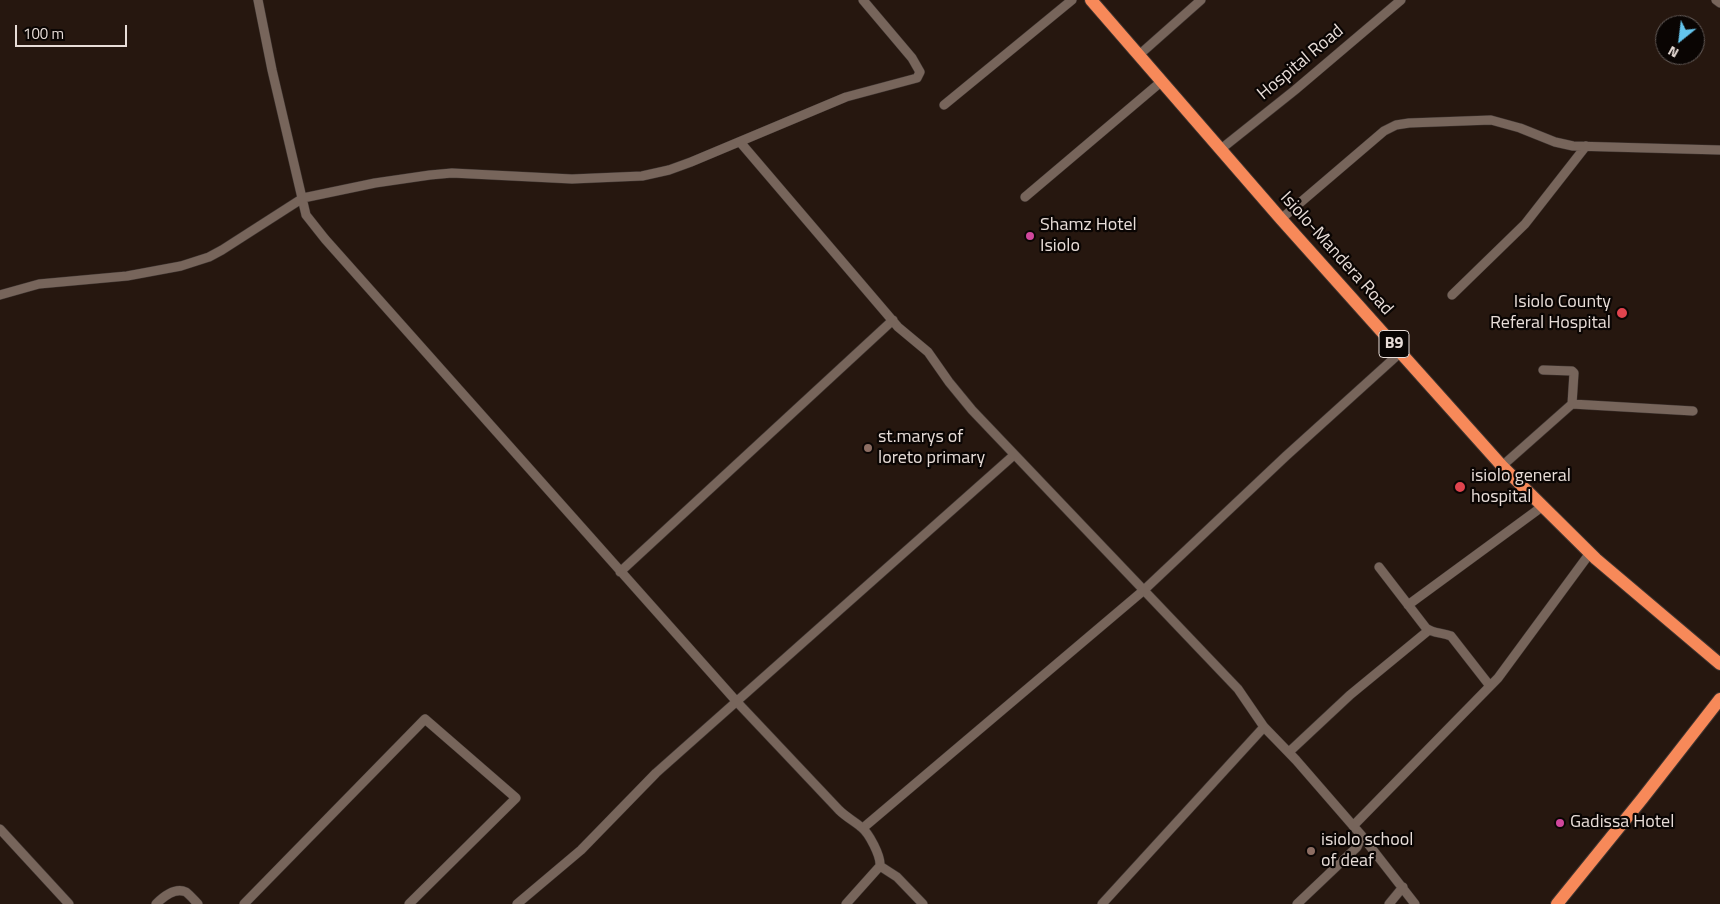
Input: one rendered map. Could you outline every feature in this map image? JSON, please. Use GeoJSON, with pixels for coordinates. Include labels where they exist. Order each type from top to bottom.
{"type":"FeatureCollection","features":[{"type":"Feature","properties":{"kind":"highway","name":"Isiolo-Mandera Road"},"geometry":{"type":"LineString","coordinates":[[1091,0],[1281,220],[1502,466],[1590,553],[1646,603],[1720,664]]}},
{"type":"Feature","properties":{"kind":"highway"},"geometry":{"type":"LineString","coordinates":[[1557,904],[1720,699]]}},
{"type":"Feature","properties":{"kind":"street"},"geometry":{"type":"LineString","coordinates":[[258,0],[276,88],[306,215],[737,702],[839,810],[863,828],[876,848],[881,863],[846,904]]}},
{"type":"Feature","properties":{"kind":"street"},"geometry":{"type":"LineString","coordinates":[[0,295],[39,284],[126,276],[209,257],[303,198],[375,183],[452,173],[572,180],[642,176],[669,170],[846,97],[913,80],[919,76],[920,72],[912,58],[863,0]]}},
{"type":"Feature","properties":{"kind":"street"},"geometry":{"type":"LineString","coordinates":[[944,105],[1072,0]]}},
{"type":"Feature","properties":{"kind":"street","name":"Hospital Road"},"geometry":{"type":"LineString","coordinates":[[1221,149],[1295,90],[1401,0]]}},
{"type":"Feature","properties":{"kind":"street"},"geometry":{"type":"LineString","coordinates":[[1716,0],[1720,3]]}},
{"type":"Feature","properties":{"kind":"street"},"geometry":{"type":"LineString","coordinates":[[1139,55],[1197,1]]}},
{"type":"Feature","properties":{"kind":"street"},"geometry":{"type":"LineString","coordinates":[[1025,197],[1162,81]]}},
{"type":"Feature","properties":{"kind":"street"},"geometry":{"type":"LineString","coordinates":[[1281,220],[1384,131],[1396,125],[1491,120],[1520,128],[1555,142],[1573,146],[1720,150]]}},
{"type":"Feature","properties":{"kind":"street"},"geometry":{"type":"LineString","coordinates":[[740,142],[893,320],[906,334],[928,352],[957,393],[1238,689],[1264,727],[1289,752],[1362,836],[1415,904]]}},
{"type":"Feature","properties":{"kind":"street"},"geometry":{"type":"LineString","coordinates":[[1452,294],[1525,224],[1586,146]]}},
{"type":"Feature","properties":{"kind":"street"},"geometry":{"type":"LineString","coordinates":[[620,572],[893,320]]}},
{"type":"Feature","properties":{"kind":"street"},"geometry":{"type":"LineString","coordinates":[[863,828],[1144,590],[1286,456],[1401,352]]}},
{"type":"Feature","properties":{"kind":"street"},"geometry":{"type":"LineString","coordinates":[[1502,466],[1572,404],[1574,373],[1543,370]]}},
{"type":"Feature","properties":{"kind":"street"},"geometry":{"type":"LineString","coordinates":[[1572,404],[1693,411]]}},
{"type":"Feature","properties":{"kind":"street"},"geometry":{"type":"LineString","coordinates":[[517,904],[581,850],[656,773],[1014,455]]}},
{"type":"Feature","properties":{"kind":"street"},"geometry":{"type":"LineString","coordinates":[[1408,604],[1543,506]]}},
{"type":"Feature","properties":{"kind":"street"},"geometry":{"type":"LineString","coordinates":[[1353,826],[1498,678],[1590,553]]}},
{"type":"Feature","properties":{"kind":"street"},"geometry":{"type":"LineString","coordinates":[[1379,567],[1429,630],[1451,636],[1490,686]]}},
{"type":"Feature","properties":{"kind":"street"},"geometry":{"type":"LineString","coordinates":[[1289,752],[1350,695],[1429,630]]}},
{"type":"Feature","properties":{"kind":"street"},"geometry":{"type":"LineString","coordinates":[[244,904],[425,719],[516,798],[409,904]]}},
{"type":"Feature","properties":{"kind":"street"},"geometry":{"type":"LineString","coordinates":[[1102,904],[1264,727]]}},
{"type":"Feature","properties":{"kind":"street"},"geometry":{"type":"LineString","coordinates":[[0,829],[69,904]]}},
{"type":"Feature","properties":{"kind":"street"},"geometry":{"type":"LineString","coordinates":[[1297,904],[1357,847],[1362,836]]}},
{"type":"Feature","properties":{"kind":"street"},"geometry":{"type":"LineString","coordinates":[[880,866],[897,877],[922,904]]}},
{"type":"Feature","properties":{"kind":"street"},"geometry":{"type":"LineString","coordinates":[[1389,904],[1402,887]]}},
{"type":"Feature","properties":{"kind":"street"},"geometry":{"type":"LineString","coordinates":[[156,904],[163,897],[176,891],[185,892],[198,904]]}},
{"type":"Feature","properties":{"kind":"place","name":"Shamz Hotel Isiolo"},"geometry":{"type":"Point","coordinates":[1030,236]}},
{"type":"Feature","properties":{"kind":"place","name":"Isiolo County Referal Hospital"},"geometry":{"type":"Point","coordinates":[1622,313]}},
{"type":"Feature","properties":{"kind":"place","name":"st.marys of loreto primary"},"geometry":{"type":"Point","coordinates":[868,448]}},
{"type":"Feature","properties":{"kind":"place","name":"isiolo general hospital"},"geometry":{"type":"Point","coordinates":[1460,487]}},
{"type":"Feature","properties":{"kind":"place","name":"Gadissa Hotel"},"geometry":{"type":"Point","coordinates":[1560,823]}},
{"type":"Feature","properties":{"kind":"place","name":"isiolo school of deaf"},"geometry":{"type":"Point","coordinates":[1311,851]}}]}
